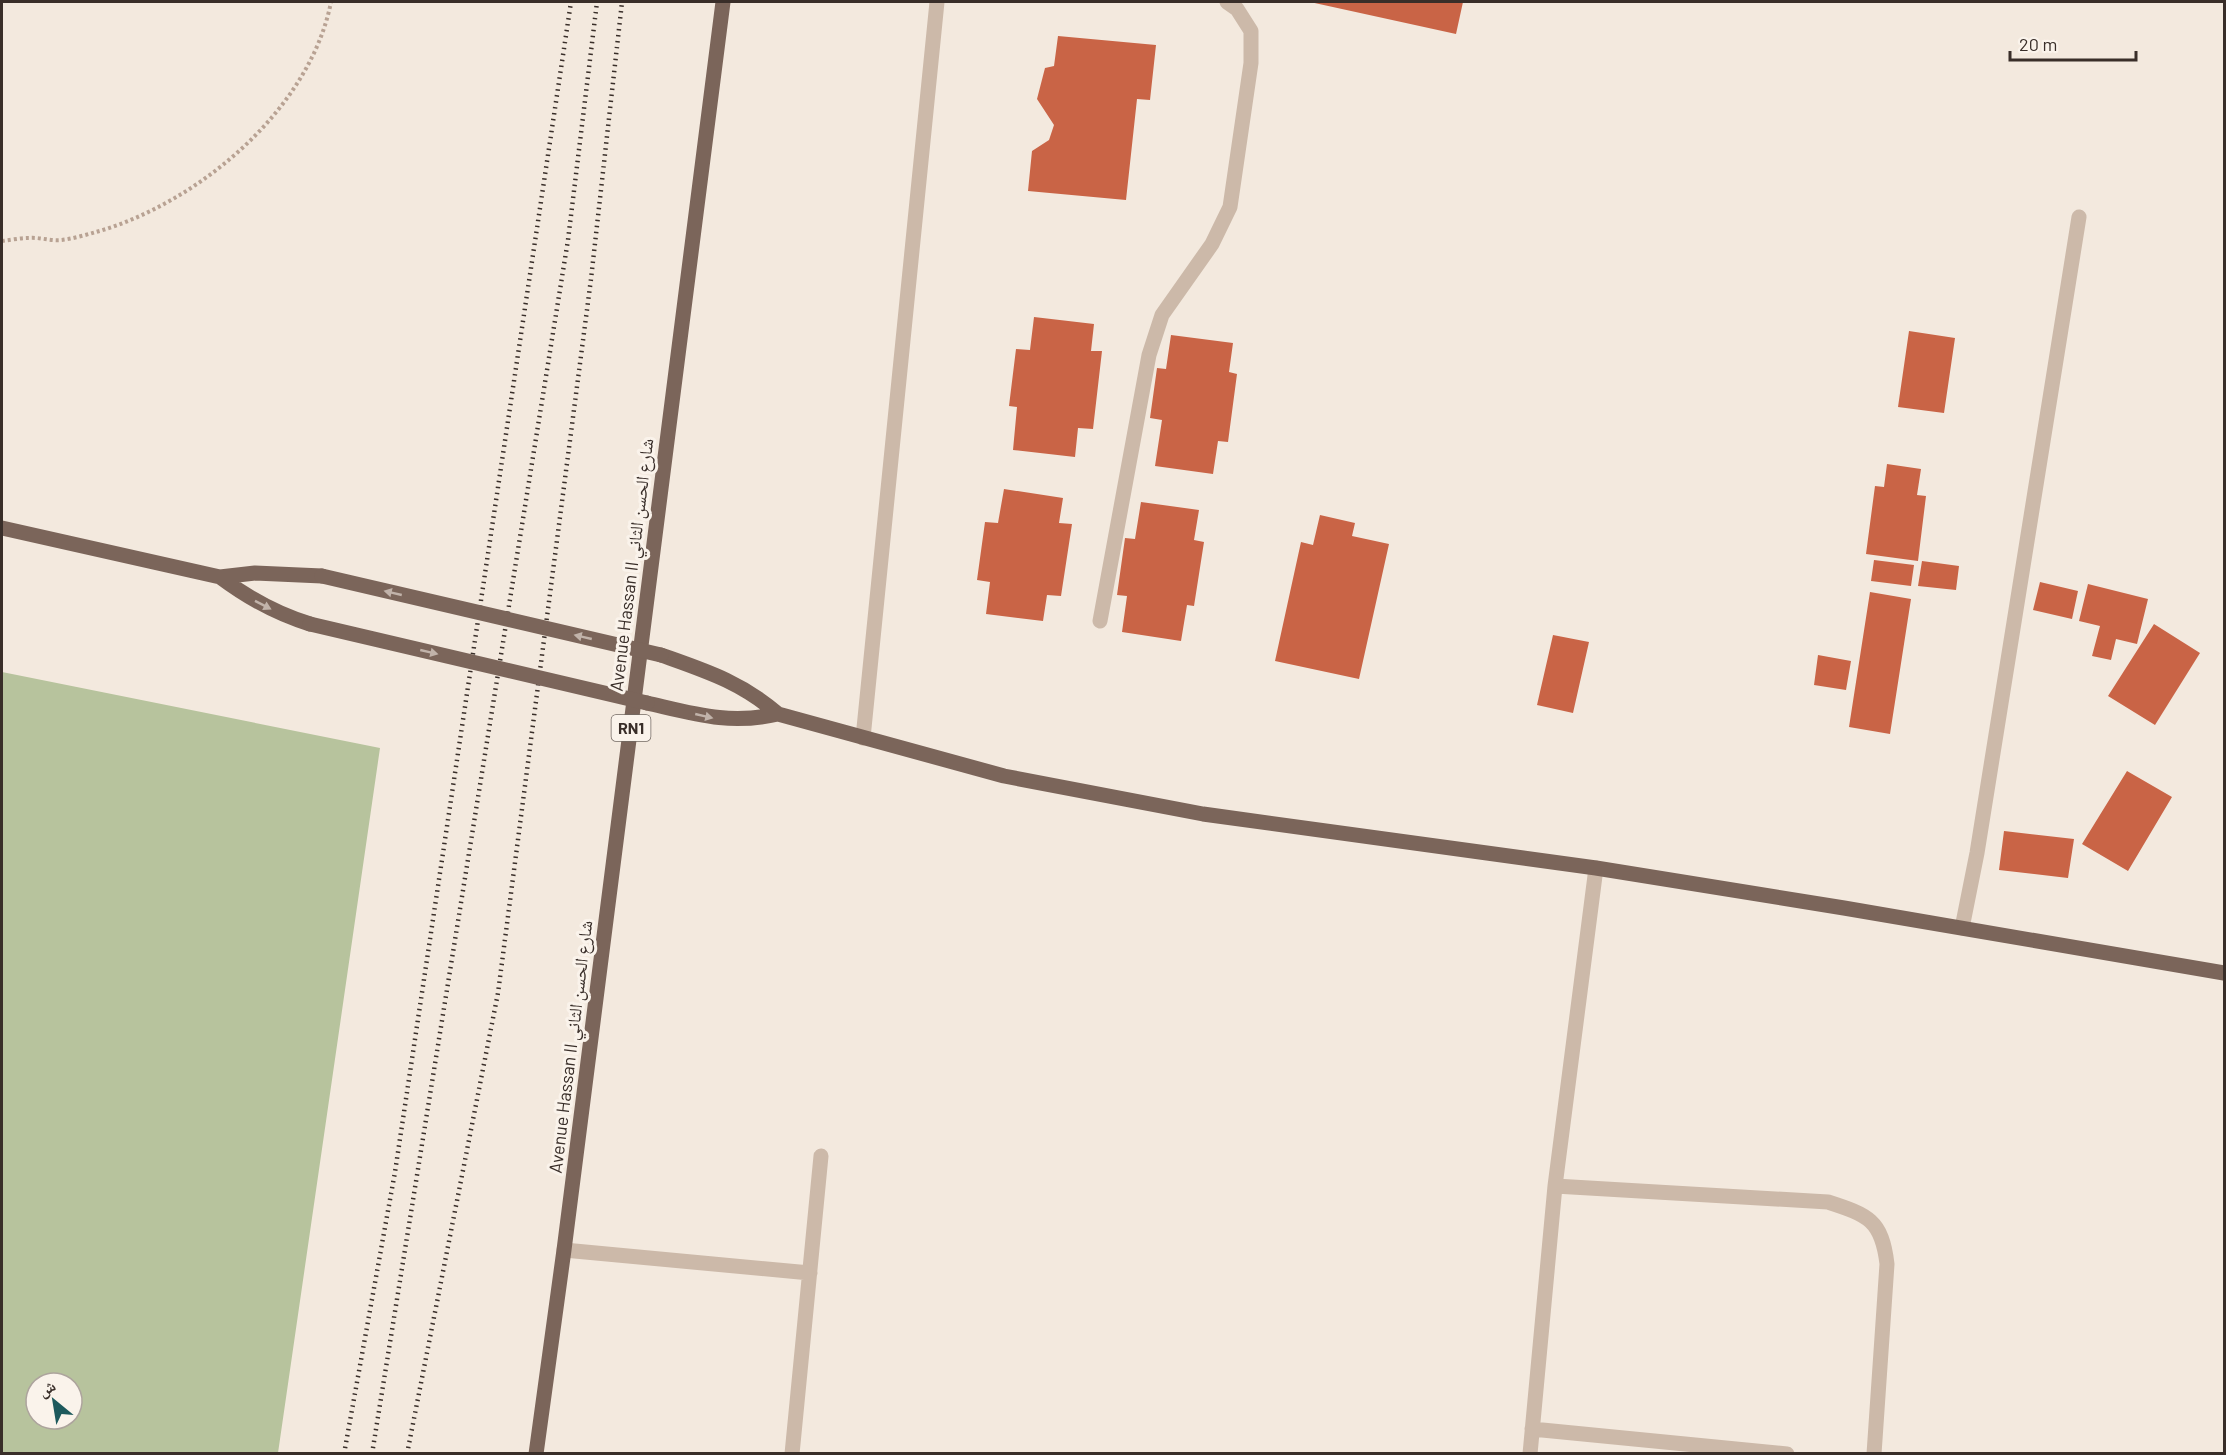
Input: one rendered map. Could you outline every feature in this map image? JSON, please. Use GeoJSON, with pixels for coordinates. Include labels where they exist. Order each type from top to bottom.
{"type":"FeatureCollection","features":[{"type":"Feature","properties":{"kind":"main road","name":"Avenue Hassan II شارع الحسن الثاني"},"geometry":{"type":"LineString","coordinates":[[536,1454],[723,2]]}},
{"type":"Feature","properties":{"kind":"main road"},"geometry":{"type":"LineString","coordinates":[[2,528],[220,577],[255,573],[322,576],[660,655],[716,674],[737,684],[758,697],[778,714],[1004,776],[1203,814],[1596,868],[2224,973]]}},
{"type":"Feature","properties":{"kind":"main road"},"geometry":{"type":"LineString","coordinates":[[220,577],[242,594],[265,607],[310,624],[717,719],[758,718],[778,714]]}},
{"type":"Feature","properties":{"kind":"street"},"geometry":{"type":"LineString","coordinates":[[863,738],[937,2]]}},
{"type":"Feature","properties":{"kind":"street"},"geometry":{"type":"LineString","coordinates":[[1100,621],[1149,355],[1162,315],[1212,244],[1230,207],[1251,63],[1251,31],[1237,9],[1227,2]]}},
{"type":"Feature","properties":{"kind":"street"},"geometry":{"type":"LineString","coordinates":[[1962,928],[1977,853],[2079,217]]}},
{"type":"Feature","properties":{"kind":"street"},"geometry":{"type":"LineString","coordinates":[[1530,1454],[1555,1186],[1596,868]]}},
{"type":"Feature","properties":{"kind":"street"},"geometry":{"type":"LineString","coordinates":[[792,1454],[821,1156]]}},
{"type":"Feature","properties":{"kind":"street"},"geometry":{"type":"LineString","coordinates":[[1555,1186],[1828,1202],[1860,1212],[1876,1227],[1885,1245],[1887,1264],[1874,1454]]}},
{"type":"Feature","properties":{"kind":"street"},"geometry":{"type":"LineString","coordinates":[[564,1250],[810,1273]]}},
{"type":"Feature","properties":{"kind":"street"},"geometry":{"type":"LineString","coordinates":[[1532,1429],[1787,1454]]}},
{"type":"Feature","properties":{"kind":"path"},"geometry":{"type":"LineString","coordinates":[[2,241],[29,238],[60,240],[97,232],[168,203],[200,183],[230,160],[260,130],[286,97],[309,62],[327,23],[331,2]]}},
{"type":"Feature","properties":{"kind":"green space"},"geometry":{"type":"Polygon","coordinates":[[[2,672],[380,748],[278,1453],[2,1453],[2,672]]]}},
{"type":"Feature","properties":{"kind":"building"},"geometry":{"type":"Polygon","coordinates":[[[1310,2],[1463,2],[1456,34],[1310,2]]]}},
{"type":"Feature","properties":{"kind":"building"},"geometry":{"type":"Polygon","coordinates":[[[1058,36],[1156,45],[1150,100],[1137,99],[1126,200],[1028,191],[1032,151],[1049,140],[1054,125],[1037,99],[1045,68],[1054,66],[1058,36]]]}},
{"type":"Feature","properties":{"kind":"building"},"geometry":{"type":"Polygon","coordinates":[[[1034,317],[1094,324],[1091,351],[1102,351],[1093,429],[1078,428],[1075,457],[1013,450],[1017,407],[1009,406],[1016,349],[1030,350],[1034,317]]]}},
{"type":"Feature","properties":{"kind":"building"},"geometry":{"type":"Polygon","coordinates":[[[1909,331],[1955,338],[1944,413],[1898,407],[1909,331]]]}},
{"type":"Feature","properties":{"kind":"building"},"geometry":{"type":"Polygon","coordinates":[[[1171,335],[1233,343],[1229,372],[1237,374],[1228,442],[1218,441],[1213,474],[1155,466],[1162,420],[1150,418],[1157,368],[1166,369],[1171,335]]]}},
{"type":"Feature","properties":{"kind":"building"},"geometry":{"type":"Polygon","coordinates":[[[1887,464],[1921,469],[1917,495],[1926,496],[1918,561],[1866,554],[1875,486],[1884,487],[1887,464]]]}},
{"type":"Feature","properties":{"kind":"building"},"geometry":{"type":"Polygon","coordinates":[[[1004,489],[1063,498],[1059,523],[1072,524],[1061,596],[1047,595],[1043,621],[986,614],[990,582],[977,580],[985,522],[998,523],[1004,489]]]}},
{"type":"Feature","properties":{"kind":"building"},"geometry":{"type":"Polygon","coordinates":[[[1141,502],[1199,510],[1194,540],[1204,542],[1194,606],[1187,605],[1181,641],[1122,632],[1127,596],[1117,595],[1125,538],[1135,539],[1141,502]]]}},
{"type":"Feature","properties":{"kind":"building"},"geometry":{"type":"Polygon","coordinates":[[[1320,515],[1355,523],[1352,536],[1389,544],[1359,679],[1275,661],[1301,542],[1313,545],[1320,515]]]}},
{"type":"Feature","properties":{"kind":"building"},"geometry":{"type":"Polygon","coordinates":[[[1874,560],[1914,565],[1911,586],[1871,581],[1874,560]]]}},
{"type":"Feature","properties":{"kind":"building"},"geometry":{"type":"Polygon","coordinates":[[[1922,561],[1959,566],[1956,590],[1918,586],[1922,561]]]}},
{"type":"Feature","properties":{"kind":"building"},"geometry":{"type":"Polygon","coordinates":[[[2040,582],[2078,591],[2072,619],[2033,610],[2040,582]]]}},
{"type":"Feature","properties":{"kind":"building"},"geometry":{"type":"Polygon","coordinates":[[[2088,584],[2148,599],[2137,644],[2116,639],[2111,660],[2092,656],[2100,626],[2079,621],[2088,584]]]}},
{"type":"Feature","properties":{"kind":"building"},"geometry":{"type":"Polygon","coordinates":[[[1870,592],[1911,599],[1890,734],[1849,727],[1870,592]]]}},
{"type":"Feature","properties":{"kind":"building"},"geometry":{"type":"Polygon","coordinates":[[[2154,624],[2200,653],[2155,725],[2108,696],[2154,624]]]}},
{"type":"Feature","properties":{"kind":"building"},"geometry":{"type":"Polygon","coordinates":[[[1553,635],[1589,642],[1573,713],[1537,705],[1553,635]]]}},
{"type":"Feature","properties":{"kind":"building"},"geometry":{"type":"Polygon","coordinates":[[[1818,655],[1851,661],[1846,690],[1814,685],[1818,655]]]}},
{"type":"Feature","properties":{"kind":"building"},"geometry":{"type":"Polygon","coordinates":[[[2127,771],[2172,797],[2128,871],[2082,844],[2127,771]]]}},
{"type":"Feature","properties":{"kind":"building"},"geometry":{"type":"Polygon","coordinates":[[[2004,831],[2074,839],[2068,878],[1999,870],[2004,831]]]}},
{"type":"Feature","properties":{"kind":"railway"},"geometry":{"type":"LineString","coordinates":[[344,1454],[395,1172],[571,2]]}},
{"type":"Feature","properties":{"kind":"railway"},"geometry":{"type":"LineString","coordinates":[[372,1454],[568,240],[597,2]]}},
{"type":"Feature","properties":{"kind":"railway"},"geometry":{"type":"LineString","coordinates":[[407,1454],[498,993],[591,279],[622,2]]}}]}
